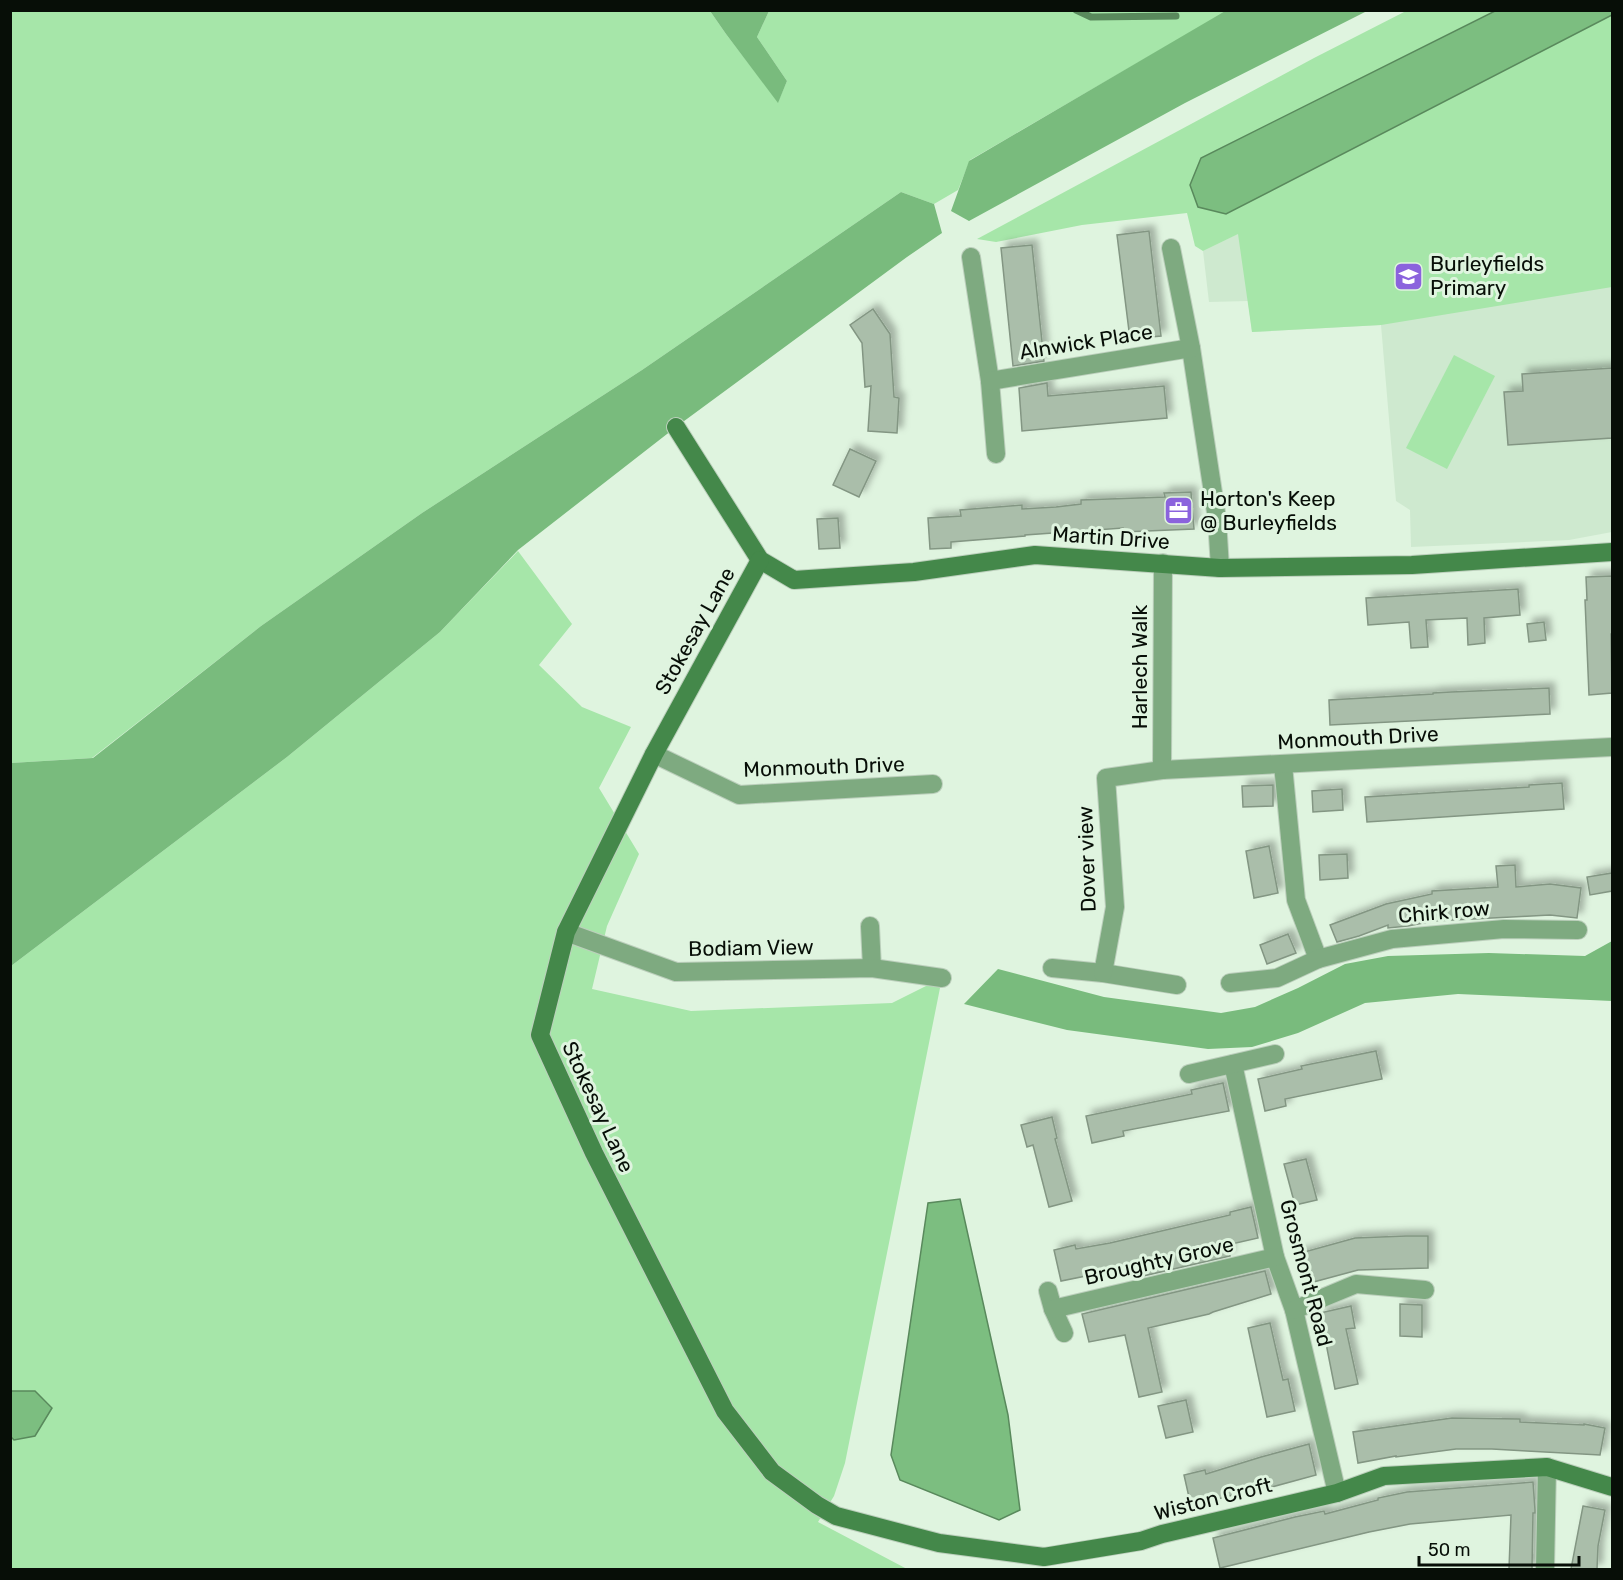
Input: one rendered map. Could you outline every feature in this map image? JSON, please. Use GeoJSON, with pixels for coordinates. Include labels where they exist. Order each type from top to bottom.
{"type":"FeatureCollection","features":[{"type":"Feature","properties":{"kind":"street"},"geometry":{"type":"LineString","coordinates":[[1171,248],[1191,348],[1217,519],[1220,568]]}},
{"type":"Feature","properties":{"kind":"street"},"geometry":{"type":"LineString","coordinates":[[971,257],[990,381],[996,454]]}},
{"type":"Feature","properties":{"kind":"street","name":"Alnwick Place"},"geometry":{"type":"LineString","coordinates":[[990,381],[1191,348]]}},
{"type":"Feature","properties":{"kind":"street"},"geometry":{"type":"LineString","coordinates":[[676,427],[760,560]]}},
{"type":"Feature","properties":{"kind":"street","name":"Martin Drive"},"geometry":{"type":"LineString","coordinates":[[760,560],[794,580],[914,572],[1035,555],[1220,568],[1412,565],[1612,552]]}},
{"type":"Feature","properties":{"kind":"street","name":"Stokesay Lane"},"geometry":{"type":"LineString","coordinates":[[760,560],[654,754],[566,932],[540,1035],[594,1154],[725,1411],[772,1472],[825,1510]]}},
{"type":"Feature","properties":{"kind":"street","name":"Harlech Walk"},"geometry":{"type":"LineString","coordinates":[[1162,563],[1162,770]]}},
{"type":"Feature","properties":{"kind":"street","name":"Monmouth Drive"},"geometry":{"type":"LineString","coordinates":[[1106,778],[1162,770],[1612,747]]}},
{"type":"Feature","properties":{"kind":"street","name":"Monmouth Drive"},"geometry":{"type":"LineString","coordinates":[[654,754],[739,795],[933,784]]}},
{"type":"Feature","properties":{"kind":"street"},"geometry":{"type":"LineString","coordinates":[[1283,765],[1296,900],[1318,959]]}},
{"type":"Feature","properties":{"kind":"street","name":"Dover view"},"geometry":{"type":"LineString","coordinates":[[1103,974],[1115,907],[1106,778]]}},
{"type":"Feature","properties":{"kind":"street"},"geometry":{"type":"LineString","coordinates":[[870,926],[872,968]]}},
{"type":"Feature","properties":{"kind":"street","name":"Chirk row"},"geometry":{"type":"LineString","coordinates":[[1230,983],[1277,978],[1318,959],[1392,939],[1504,929],[1578,930]]}},
{"type":"Feature","properties":{"kind":"street","name":"Bodiam View"},"geometry":{"type":"LineString","coordinates":[[566,932],[676,972],[872,968],[942,978]]}},
{"type":"Feature","properties":{"kind":"street"},"geometry":{"type":"LineString","coordinates":[[1052,968],[1177,985]]}},
{"type":"Feature","properties":{"kind":"street"},"geometry":{"type":"LineString","coordinates":[[1189,1074],[1275,1054]]}},
{"type":"Feature","properties":{"kind":"street","name":"Grosmont Road"},"geometry":{"type":"LineString","coordinates":[[1233,1064],[1275,1257],[1294,1310],[1337,1493]]}},
{"type":"Feature","properties":{"kind":"street","name":"Broughty Grove"},"geometry":{"type":"LineString","coordinates":[[1053,1309],[1275,1257]]}},
{"type":"Feature","properties":{"kind":"street"},"geometry":{"type":"LineString","coordinates":[[1294,1310],[1356,1284],[1425,1290]]}},
{"type":"Feature","properties":{"kind":"street"},"geometry":{"type":"LineString","coordinates":[[1048,1291],[1064,1334]]}},
{"type":"Feature","properties":{"kind":"street"},"geometry":{"type":"LineString","coordinates":[[1545,1569],[1547,1467]]}},
{"type":"Feature","properties":{"kind":"street","name":"Wiston Croft"},"geometry":{"type":"LineString","coordinates":[[825,1510],[836,1516],[939,1543],[1044,1557],[1141,1541],[1337,1493],[1384,1476],[1547,1467],[1612,1487]]}},
{"type":"Feature","properties":{"kind":"shaded area"},"geometry":{"type":"Polygon","coordinates":[[[1227,10],[1367,11],[1185,103],[969,221],[951,211],[969,161],[1227,10]]]}},
{"type":"Feature","properties":{"kind":"shaded area"},"geometry":{"type":"Polygon","coordinates":[[[1497,10],[1612,10],[1612,15],[1226,214],[1198,207],[1190,185],[1201,158],[1497,10]]]}},
{"type":"Feature","properties":{"kind":"shaded area"},"geometry":{"type":"Polygon","coordinates":[[[11,11],[710,11],[778,102],[787,81],[757,37],[769,11],[1227,11],[970,160],[958,190],[934,204],[901,192],[642,370],[422,513],[261,626],[92,758],[11,763],[11,11]]]}},
{"type":"Feature","properties":{"kind":"shaded area"},"geometry":{"type":"Polygon","coordinates":[[[710,11],[769,11],[757,37],[787,81],[778,103],[726,34],[710,11]]]}},
{"type":"Feature","properties":{"kind":"shaded area"},"geometry":{"type":"Polygon","coordinates":[[[1406,11],[1497,11],[1201,158],[1198,207],[1226,214],[1612,15],[1612,287],[1381,325],[1252,332],[1238,234],[1203,251],[1195,246],[1187,213],[1082,225],[996,242],[977,239],[1314,58],[1406,11]]]}},
{"type":"Feature","properties":{"kind":"shaded area","name":"Burleyfields Primary"},"geometry":{"type":"Polygon","coordinates":[[[1612,47],[1612,532],[1569,540],[1411,547],[1410,510],[1396,501],[1381,325],[1252,332],[1248,301],[1209,302],[1203,251],[1612,47]]]}},
{"type":"Feature","properties":{"kind":"shaded area"},"geometry":{"type":"Polygon","coordinates":[[[901,192],[934,204],[942,233],[676,427],[518,550],[440,632],[287,757],[11,966],[11,763],[93,758],[261,626],[422,513],[642,370],[901,192]]]}},
{"type":"Feature","properties":{"kind":"shaded area"},"geometry":{"type":"Polygon","coordinates":[[[1454,355],[1495,376],[1447,469],[1406,448],[1454,355]]]}},
{"type":"Feature","properties":{"kind":"shaded area"},"geometry":{"type":"Polygon","coordinates":[[[518,551],[572,624],[539,665],[582,707],[631,727],[599,788],[639,854],[607,926],[592,989],[691,1011],[892,1003],[942,978],[845,1463],[834,1496],[818,1522],[907,1569],[11,1570],[11,966],[287,757],[440,632],[518,551]]]}},
{"type":"Feature","properties":{"kind":"shaded area"},"geometry":{"type":"Polygon","coordinates":[[[1612,941],[1612,1001],[1458,994],[1365,1003],[1298,1033],[1252,1047],[1208,1049],[1067,1030],[964,1004],[998,969],[1104,997],[1221,1013],[1255,1007],[1345,964],[1388,956],[1489,953],[1585,956],[1612,941]]]}},
{"type":"Feature","properties":{"kind":"shaded area"},"geometry":{"type":"Polygon","coordinates":[[[960,1199],[1008,1415],[1020,1510],[999,1520],[900,1480],[891,1455],[928,1203],[960,1199]]]}},
{"type":"Feature","properties":{"kind":"shaded area"},"geometry":{"type":"Polygon","coordinates":[[[11,1391],[35,1391],[52,1408],[35,1436],[14,1440],[11,1437],[11,1391]]]}},
{"type":"Feature","properties":{"kind":"building"},"geometry":{"type":"Polygon","coordinates":[[[1149,231],[1161,336],[1130,339],[1117,235],[1149,231]]]}},
{"type":"Feature","properties":{"kind":"building"},"geometry":{"type":"Polygon","coordinates":[[[1032,245],[1044,361],[1013,366],[1001,248],[1032,245]]]}},
{"type":"Feature","properties":{"kind":"building"},"geometry":{"type":"Polygon","coordinates":[[[873,309],[890,334],[894,397],[899,398],[897,433],[868,431],[871,386],[865,387],[862,343],[850,325],[873,309]]]}},
{"type":"Feature","properties":{"kind":"building"},"geometry":{"type":"Polygon","coordinates":[[[1612,368],[1612,438],[1508,445],[1504,392],[1523,391],[1522,374],[1612,368]]]}},
{"type":"Feature","properties":{"kind":"building"},"geometry":{"type":"Polygon","coordinates":[[[1047,383],[1048,396],[1164,386],[1167,418],[1022,431],[1019,388],[1047,383]]]}},
{"type":"Feature","properties":{"kind":"building"},"geometry":{"type":"Polygon","coordinates":[[[850,449],[876,461],[859,497],[833,485],[850,449]]]}},
{"type":"Feature","properties":{"kind":"building"},"geometry":{"type":"Polygon","coordinates":[[[1191,492],[1194,529],[1123,532],[1123,528],[1025,535],[951,542],[951,548],[930,549],[928,518],[961,516],[960,510],[1022,505],[1022,509],[1056,507],[1081,504],[1081,500],[1165,497],[1164,493],[1191,492]]]}},
{"type":"Feature","properties":{"kind":"building"},"geometry":{"type":"Polygon","coordinates":[[[838,518],[840,548],[819,549],[817,519],[838,518]]]}},
{"type":"Feature","properties":{"kind":"building"},"geometry":{"type":"Polygon","coordinates":[[[1612,576],[1612,693],[1589,695],[1586,577],[1612,576]]]}},
{"type":"Feature","properties":{"kind":"building"},"geometry":{"type":"Polygon","coordinates":[[[1518,589],[1520,615],[1484,618],[1485,643],[1468,645],[1467,618],[1426,620],[1428,647],[1411,648],[1409,622],[1368,625],[1366,598],[1518,589]]]}},
{"type":"Feature","properties":{"kind":"building"},"geometry":{"type":"Polygon","coordinates":[[[1544,622],[1546,640],[1529,642],[1527,624],[1544,622]]]}},
{"type":"Feature","properties":{"kind":"building"},"geometry":{"type":"Polygon","coordinates":[[[1549,688],[1550,714],[1330,725],[1329,700],[1549,688]]]}},
{"type":"Feature","properties":{"kind":"building"},"geometry":{"type":"Polygon","coordinates":[[[1562,783],[1564,809],[1367,822],[1365,797],[1562,783]]]}},
{"type":"Feature","properties":{"kind":"building"},"geometry":{"type":"Polygon","coordinates":[[[1273,785],[1273,806],[1243,807],[1242,786],[1273,785]]]}},
{"type":"Feature","properties":{"kind":"building"},"geometry":{"type":"Polygon","coordinates":[[[1342,789],[1343,810],[1313,812],[1312,791],[1342,789]]]}},
{"type":"Feature","properties":{"kind":"building"},"geometry":{"type":"Polygon","coordinates":[[[1269,846],[1278,893],[1254,898],[1246,851],[1269,846]]]}},
{"type":"Feature","properties":{"kind":"building"},"geometry":{"type":"Polygon","coordinates":[[[1347,854],[1348,878],[1320,880],[1319,855],[1347,854]]]}},
{"type":"Feature","properties":{"kind":"building"},"geometry":{"type":"Polygon","coordinates":[[[1515,865],[1516,887],[1550,884],[1581,888],[1577,918],[1550,915],[1433,921],[1388,928],[1388,925],[1337,942],[1330,925],[1386,904],[1432,894],[1432,891],[1498,887],[1496,866],[1515,865]]]}},
{"type":"Feature","properties":{"kind":"building"},"geometry":{"type":"Polygon","coordinates":[[[1612,873],[1612,891],[1590,895],[1587,877],[1612,873]]]}},
{"type":"Feature","properties":{"kind":"building"},"geometry":{"type":"Polygon","coordinates":[[[1288,934],[1296,953],[1267,964],[1260,945],[1288,934]]]}},
{"type":"Feature","properties":{"kind":"building"},"geometry":{"type":"Polygon","coordinates":[[[1376,1051],[1382,1079],[1285,1099],[1286,1106],[1265,1111],[1258,1079],[1302,1069],[1301,1066],[1376,1051]]]}},
{"type":"Feature","properties":{"kind":"building"},"geometry":{"type":"Polygon","coordinates":[[[1223,1083],[1229,1111],[1123,1131],[1124,1136],[1092,1143],[1086,1116],[1192,1094],[1191,1090],[1223,1083]]]}},
{"type":"Feature","properties":{"kind":"building"},"geometry":{"type":"Polygon","coordinates":[[[1052,1117],[1057,1138],[1055,1139],[1072,1201],[1049,1207],[1033,1145],[1027,1147],[1021,1125],[1052,1117]]]}},
{"type":"Feature","properties":{"kind":"building"},"geometry":{"type":"Polygon","coordinates":[[[1306,1159],[1317,1200],[1295,1205],[1284,1164],[1306,1159]]]}},
{"type":"Feature","properties":{"kind":"building"},"geometry":{"type":"Polygon","coordinates":[[[1251,1207],[1258,1238],[1227,1245],[1230,1256],[1143,1276],[1140,1265],[1061,1281],[1054,1250],[1075,1245],[1076,1249],[1110,1243],[1230,1215],[1230,1212],[1251,1207]]]}},
{"type":"Feature","properties":{"kind":"building"},"geometry":{"type":"Polygon","coordinates":[[[1428,1236],[1428,1268],[1358,1270],[1306,1284],[1297,1254],[1355,1238],[1428,1236]]]}},
{"type":"Feature","properties":{"kind":"building"},"geometry":{"type":"Polygon","coordinates":[[[1265,1271],[1271,1294],[1209,1314],[1148,1328],[1162,1392],[1139,1397],[1125,1335],[1089,1342],[1082,1314],[1265,1271]]]}},
{"type":"Feature","properties":{"kind":"building"},"geometry":{"type":"Polygon","coordinates":[[[1400,1304],[1422,1305],[1422,1337],[1400,1336],[1400,1304]]]}},
{"type":"Feature","properties":{"kind":"building"},"geometry":{"type":"Polygon","coordinates":[[[1351,1306],[1355,1328],[1346,1329],[1358,1384],[1335,1389],[1320,1313],[1351,1306]]]}},
{"type":"Feature","properties":{"kind":"building"},"geometry":{"type":"Polygon","coordinates":[[[1270,1323],[1283,1380],[1288,1379],[1295,1411],[1267,1417],[1248,1328],[1270,1323]]]}},
{"type":"Feature","properties":{"kind":"building"},"geometry":{"type":"Polygon","coordinates":[[[1186,1400],[1193,1432],[1166,1438],[1158,1406],[1186,1400]]]}},
{"type":"Feature","properties":{"kind":"building"},"geometry":{"type":"Polygon","coordinates":[[[1452,1418],[1520,1419],[1520,1422],[1584,1424],[1605,1428],[1600,1455],[1456,1449],[1358,1463],[1353,1432],[1452,1418]]]}},
{"type":"Feature","properties":{"kind":"building"},"geometry":{"type":"Polygon","coordinates":[[[1309,1444],[1316,1475],[1191,1506],[1184,1475],[1205,1470],[1206,1474],[1309,1444]]]}},
{"type":"Feature","properties":{"kind":"building"},"geometry":{"type":"Polygon","coordinates":[[[1533,1482],[1535,1513],[1533,1513],[1532,1569],[1509,1569],[1511,1515],[1410,1524],[1220,1568],[1213,1538],[1295,1517],[1324,1511],[1325,1514],[1407,1492],[1533,1482]]]}},
{"type":"Feature","properties":{"kind":"building"},"geometry":{"type":"Polygon","coordinates":[[[1583,1506],[1605,1510],[1598,1546],[1597,1569],[1571,1569],[1583,1506]]]}},
{"type":"Feature","properties":{"kind":"waterway"},"geometry":{"type":"LineString","coordinates":[[1076,10],[1091,17],[1176,16]]}},
{"type":"Feature","properties":{"kind":"place","name":"Burleyfields Primary"},"geometry":{"type":"Point","coordinates":[1409,276]}},
{"type":"Feature","properties":{"kind":"place","name":"Horton's Keep @ Burleyfields"},"geometry":{"type":"Point","coordinates":[1179,511]}}]}
